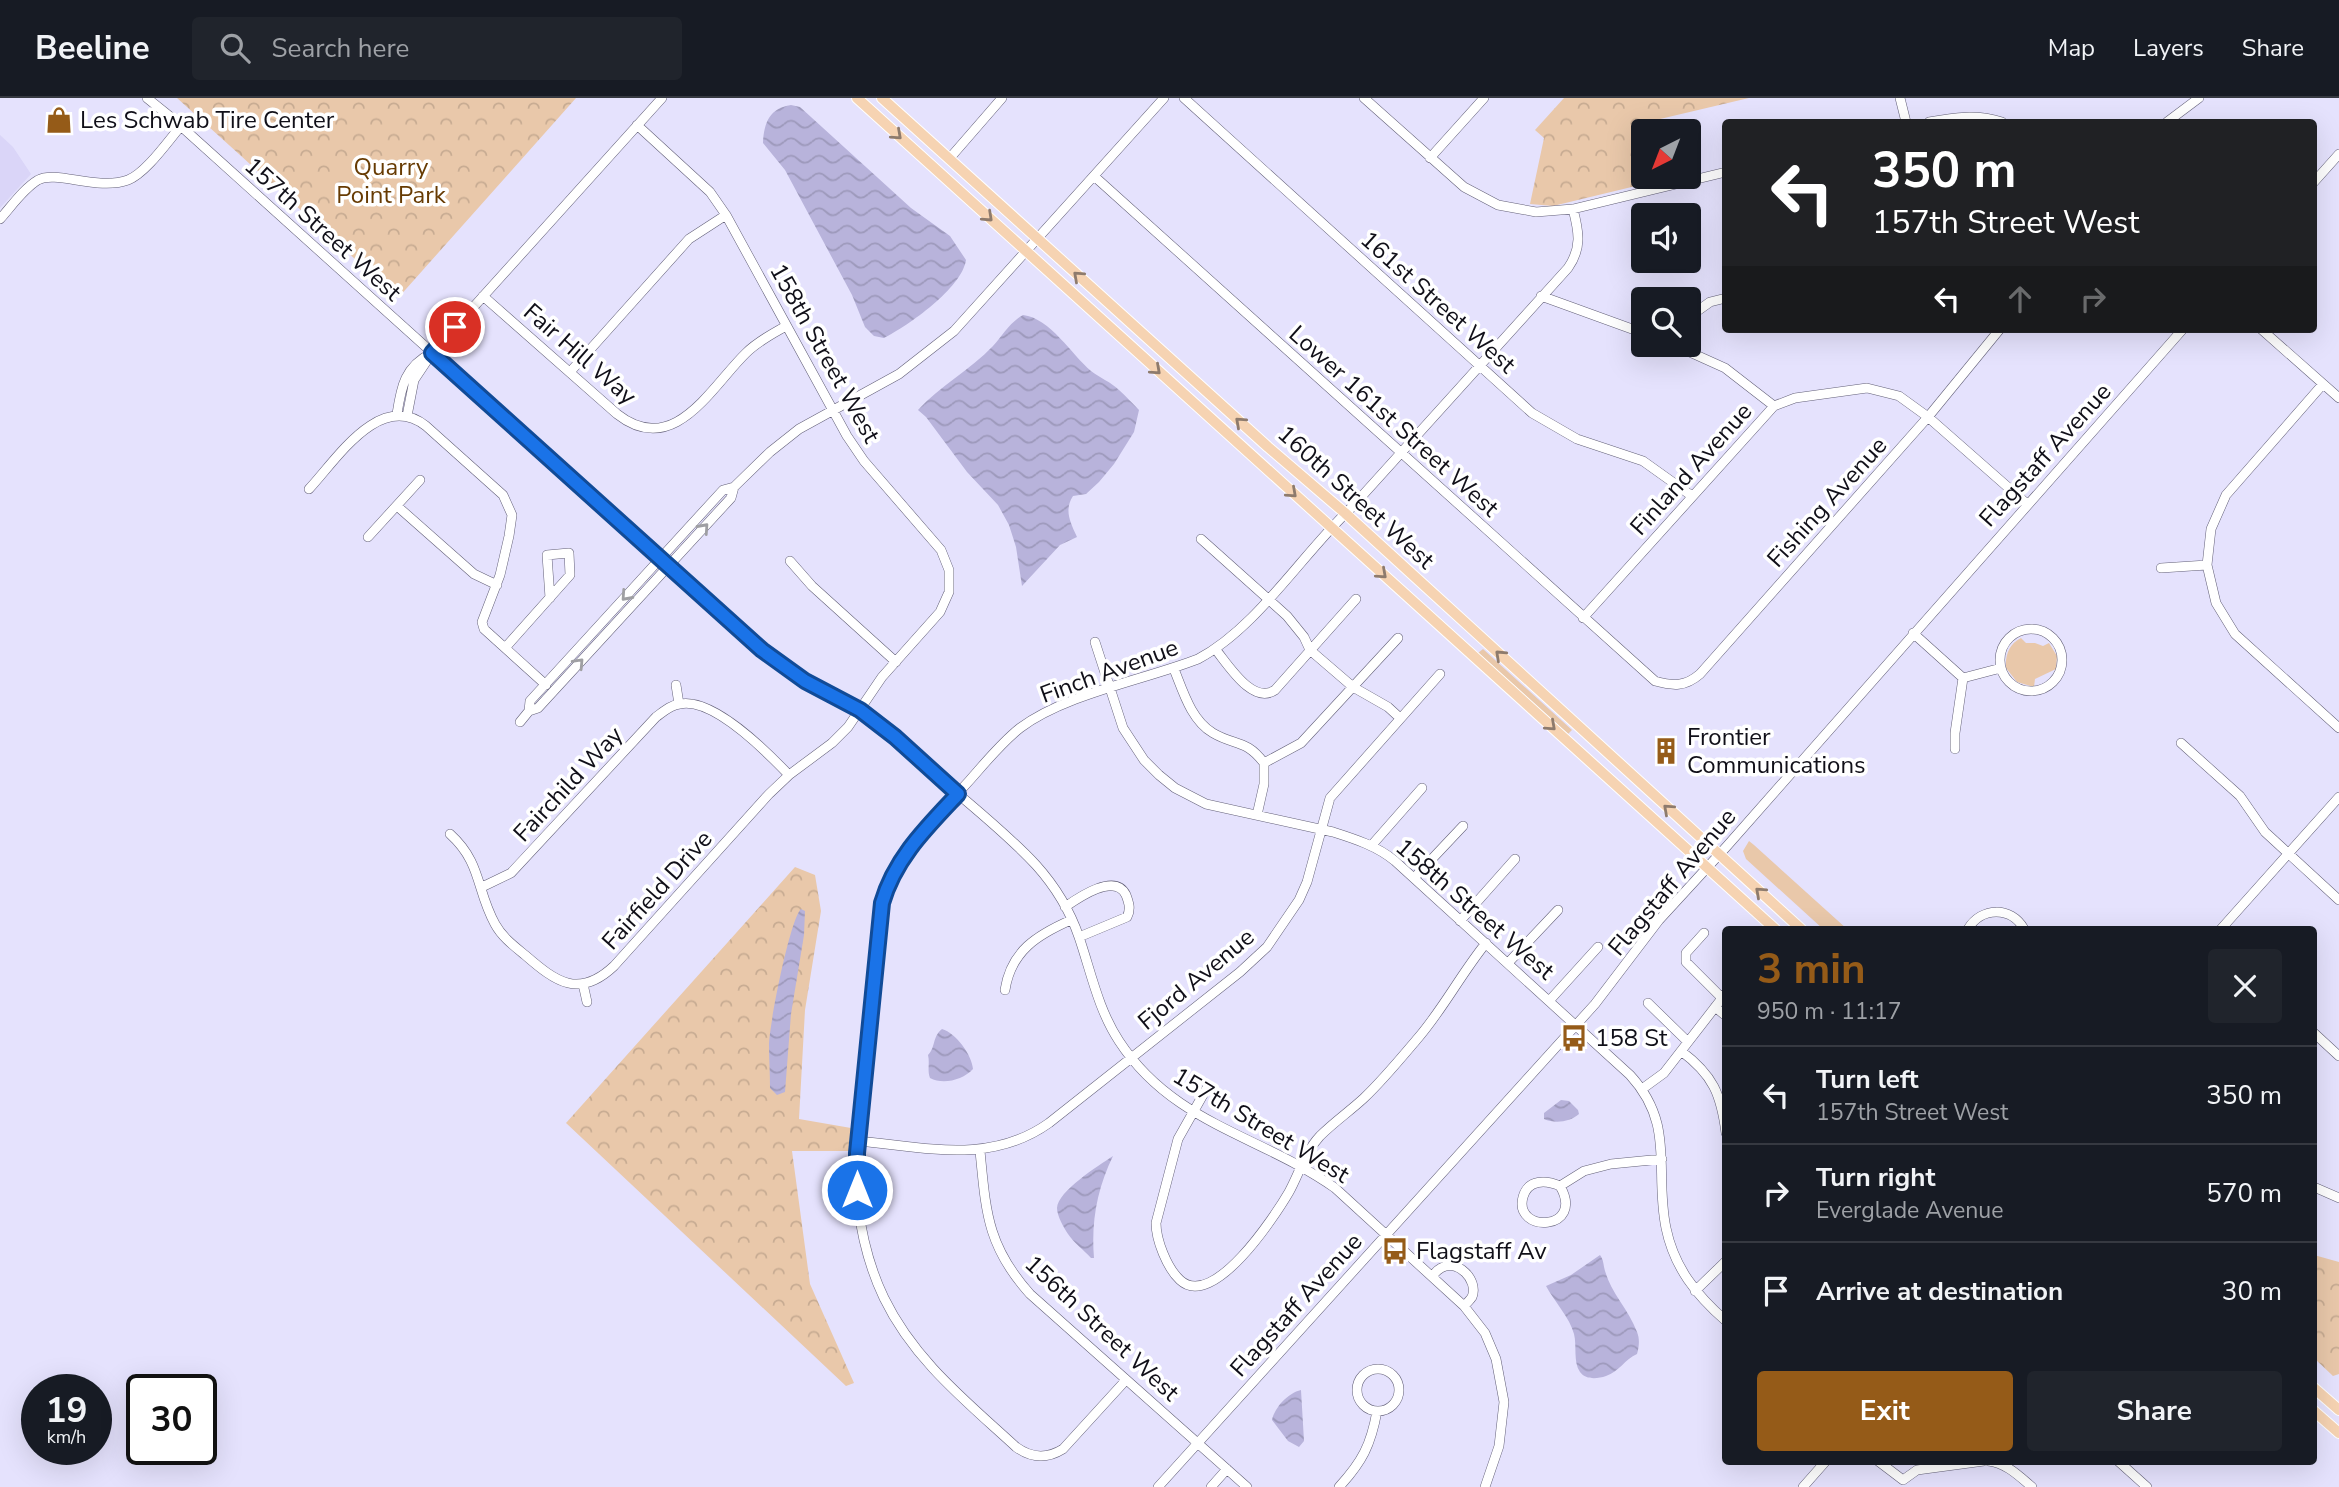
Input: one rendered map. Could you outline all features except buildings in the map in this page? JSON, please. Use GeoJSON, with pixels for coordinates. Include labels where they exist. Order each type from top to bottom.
{"type":"FeatureCollection","features":[{"type":"Feature","properties":{"kind":"main road","name":"160th Street West"},"geometry":{"type":"LineString","coordinates":[[856,98],[1772,926]]}},
{"type":"Feature","properties":{"kind":"main road","name":"160th Street West"},"geometry":{"type":"LineString","coordinates":[[882,98],[1268,447],[1345,513],[1798,926]]}},
{"type":"Feature","properties":{"kind":"main road"},"geometry":{"type":"LineString","coordinates":[[2317,1391],[2339,1410]]}},
{"type":"Feature","properties":{"kind":"main road"},"geometry":{"type":"LineString","coordinates":[[2317,1414],[2339,1433]]}},
{"type":"Feature","properties":{"kind":"street","name":"157th Street West"},"geometry":{"type":"LineString","coordinates":[[147,98],[782,666],[860,710],[892,734],[1037,866],[1071,919],[1109,1024],[1131,1058],[1146,1075],[1192,1112],[1335,1188],[1465,1306],[1490,1345],[1503,1389],[1502,1432],[1485,1487]]}},
{"type":"Feature","properties":{"kind":"street","name":"157th Street West"},"geometry":{"type":"LineString","coordinates":[[153,98],[173,119]]}},
{"type":"Feature","properties":{"kind":"street"},"geometry":{"type":"LineString","coordinates":[[402,415],[414,380],[426,366],[432,353],[662,98]]}},
{"type":"Feature","properties":{"kind":"street"},"geometry":{"type":"LineString","coordinates":[[949,159],[1002,98]]}},
{"type":"Feature","properties":{"kind":"street"},"geometry":{"type":"LineString","coordinates":[[529,711],[530,701],[723,490],[734,487],[784,440],[831,410],[884,383],[934,348],[966,319],[1027,253],[1164,98]]}},
{"type":"Feature","properties":{"kind":"street","name":"161st Street West"},"geometry":{"type":"LineString","coordinates":[[1184,98],[1532,413],[1577,439],[1643,461],[1692,496]]}},
{"type":"Feature","properties":{"kind":"street"},"geometry":{"type":"LineString","coordinates":[[1364,98],[1464,187],[1498,205],[1536,212],[1573,209],[1722,173]]}},
{"type":"Feature","properties":{"kind":"street"},"geometry":{"type":"LineString","coordinates":[[1430,158],[1484,98]]}},
{"type":"Feature","properties":{"kind":"street"},"geometry":{"type":"LineString","coordinates":[[1900,98],[1905,119]]}},
{"type":"Feature","properties":{"kind":"street"},"geometry":{"type":"LineString","coordinates":[[2171,119],[2199,98]]}},
{"type":"Feature","properties":{"kind":"street"},"geometry":{"type":"LineString","coordinates":[[1946,119],[1962,116],[1992,119]]}},
{"type":"Feature","properties":{"kind":"street","name":"158th Street West"},"geometry":{"type":"LineString","coordinates":[[637,125],[710,192],[726,215],[831,410],[864,461],[941,550],[949,570],[950,584],[944,606],[876,686],[860,710]]}},
{"type":"Feature","properties":{"kind":"street"},"geometry":{"type":"LineString","coordinates":[[0,219],[32,184],[41,178],[51,176],[99,184],[131,179],[181,126]]}},
{"type":"Feature","properties":{"kind":"street"},"geometry":{"type":"LineString","coordinates":[[2317,179],[2339,153]]}},
{"type":"Feature","properties":{"kind":"street","name":"Lower 161st Street West"},"geometry":{"type":"LineString","coordinates":[[1094,176],[1583,618],[1655,681],[1673,686]]}},
{"type":"Feature","properties":{"kind":"street","name":"Finch Avenue"},"geometry":{"type":"LineString","coordinates":[[1126,1380],[1068,1444],[1056,1453],[1035,1456],[1016,1447],[932,1370],[889,1308],[870,1262],[862,1231],[857,1190],[858,1141],[882,903],[895,870],[907,850],[1002,745],[1030,721],[1057,707],[1174,669],[1216,649],[1244,625],[1568,268],[1578,251],[1578,231],[1573,209]]}},
{"type":"Feature","properties":{"kind":"street"},"geometry":{"type":"LineString","coordinates":[[570,372],[690,239],[726,215]]}},
{"type":"Feature","properties":{"kind":"street","name":"Fair Hill Way"},"geometry":{"type":"LineString","coordinates":[[483,296],[628,421],[640,426],[660,428],[690,414],[747,351],[786,326]]}},
{"type":"Feature","properties":{"kind":"street"},"geometry":{"type":"LineString","coordinates":[[1541,296],[1631,330]]}},
{"type":"Feature","properties":{"kind":"street"},"geometry":{"type":"LineString","coordinates":[[1701,308],[1710,302],[1722,299]]}},
{"type":"Feature","properties":{"kind":"street","name":"Fishing Avenue"},"geometry":{"type":"LineString","coordinates":[[1673,686],[1691,681],[1700,674],[1928,417],[1997,333]]}},
{"type":"Feature","properties":{"kind":"street","name":"Flagstaff Avenue"},"geometry":{"type":"LineString","coordinates":[[1158,1487],[1576,1025],[1614,981],[1659,919],[2179,333]]}},
{"type":"Feature","properties":{"kind":"street"},"geometry":{"type":"LineString","coordinates":[[2266,333],[2339,398]]}},
{"type":"Feature","properties":{"kind":"street"},"geometry":{"type":"LineString","coordinates":[[402,415],[404,379],[419,359],[432,353]]}},
{"type":"Feature","properties":{"kind":"street"},"geometry":{"type":"LineString","coordinates":[[1701,357],[1725,368],[1774,407]]}},
{"type":"Feature","properties":{"kind":"street"},"geometry":{"type":"LineString","coordinates":[[2323,384],[2226,495],[2211,529],[2207,565],[2216,603],[2235,634],[2339,728]]}},
{"type":"Feature","properties":{"kind":"street","name":"Finland Avenue"},"geometry":{"type":"LineString","coordinates":[[1583,618],[1774,407],[1795,398],[1867,388],[1899,396],[1928,417],[2027,504]]}},
{"type":"Feature","properties":{"kind":"street"},"geometry":{"type":"LineString","coordinates":[[309,489],[369,425],[402,415],[426,426],[507,501],[512,515],[511,521],[497,585],[484,611],[482,622],[484,629],[545,685]]}},
{"type":"Feature","properties":{"kind":"street"},"geometry":{"type":"LineString","coordinates":[[368,537],[420,480]]}},
{"type":"Feature","properties":{"kind":"street"},"geometry":{"type":"LineString","coordinates":[[520,722],[529,711],[538,708],[670,567],[732,498],[734,487]]}},
{"type":"Feature","properties":{"kind":"street"},"geometry":{"type":"LineString","coordinates":[[397,506],[474,574],[497,585]]}},
{"type":"Feature","properties":{"kind":"street"},"geometry":{"type":"LineString","coordinates":[[1201,539],[1287,616],[1304,637],[1310,650],[1353,687],[1400,718]]}},
{"type":"Feature","properties":{"kind":"street"},"geometry":{"type":"LineString","coordinates":[[505,648],[550,598],[570,575],[569,553],[547,555],[550,598]]}},
{"type":"Feature","properties":{"kind":"street"},"geometry":{"type":"LineString","coordinates":[[789,561],[812,586],[896,662]]}},
{"type":"Feature","properties":{"kind":"street"},"geometry":{"type":"LineString","coordinates":[[2161,568],[2207,565]]}},
{"type":"Feature","properties":{"kind":"street"},"geometry":{"type":"LineString","coordinates":[[1216,649],[1234,673],[1262,695],[1268,695],[1356,599]]}},
{"type":"Feature","properties":{"kind":"street"},"geometry":{"type":"LineString","coordinates":[[2021,631],[2044,632],[2060,649],[2060,671],[2045,688],[2022,690],[2009,682],[2001,668],[2004,646],[2021,631]]}},
{"type":"Feature","properties":{"kind":"street"},"geometry":{"type":"LineString","coordinates":[[1913,633],[1963,678]]}},
{"type":"Feature","properties":{"kind":"street"},"geometry":{"type":"LineString","coordinates":[[1264,763],[1301,743],[1398,638]]}},
{"type":"Feature","properties":{"kind":"street","name":"158th Street West"},"geometry":{"type":"LineString","coordinates":[[1095,642],[1123,728],[1133,746],[1158,775],[1175,788],[1206,804],[1353,838],[1392,858],[1621,1065],[1642,1089],[1657,1121],[1666,1229],[1679,1265],[1695,1291],[1722,1317]]}},
{"type":"Feature","properties":{"kind":"street"},"geometry":{"type":"LineString","coordinates":[[1963,678],[2001,668]]}},
{"type":"Feature","properties":{"kind":"street"},"geometry":{"type":"LineString","coordinates":[[1174,669],[1186,701],[1205,727],[1218,736],[1249,747],[1264,763],[1264,784],[1257,815]]}},
{"type":"Feature","properties":{"kind":"street","name":"Fjord Avenue"},"geometry":{"type":"LineString","coordinates":[[858,1141],[980,1151],[1016,1142],[1038,1131],[1240,972],[1267,947],[1300,900],[1314,864],[1330,798],[1440,674]]}},
{"type":"Feature","properties":{"kind":"street"},"geometry":{"type":"LineString","coordinates":[[1955,749],[1963,678]]}},
{"type":"Feature","properties":{"kind":"street"},"geometry":{"type":"LineString","coordinates":[[676,685],[679,704],[693,704],[715,712],[765,751],[789,775]]}},
{"type":"Feature","properties":{"kind":"street","name":"Fairchild Way"},"geometry":{"type":"LineString","coordinates":[[482,887],[511,873],[656,717],[679,704]]}},
{"type":"Feature","properties":{"kind":"street","name":"Fairfield Drive"},"geometry":{"type":"LineString","coordinates":[[583,984],[596,980],[614,966],[789,775],[841,736],[860,710]]}},
{"type":"Feature","properties":{"kind":"street"},"geometry":{"type":"LineString","coordinates":[[2181,743],[2240,796],[2265,832],[2287,854],[2339,900]]}},
{"type":"Feature","properties":{"kind":"street"},"geometry":{"type":"LineString","coordinates":[[1371,846],[1422,788]]}},
{"type":"Feature","properties":{"kind":"street"},"geometry":{"type":"LineString","coordinates":[[2224,926],[2339,797]]}},
{"type":"Feature","properties":{"kind":"street"},"geometry":{"type":"LineString","coordinates":[[1414,878],[1463,826]]}},
{"type":"Feature","properties":{"kind":"street"},"geometry":{"type":"LineString","coordinates":[[450,834],[468,852],[496,927],[508,941],[548,975],[559,981],[583,984],[586,1002]]}},
{"type":"Feature","properties":{"kind":"street"},"geometry":{"type":"LineString","coordinates":[[1460,920],[1515,859]]}},
{"type":"Feature","properties":{"kind":"street"},"geometry":{"type":"LineString","coordinates":[[1065,907],[1086,893],[1102,888],[1116,886],[1122,888],[1125,894],[1130,905],[1127,917],[1079,937]]}},
{"type":"Feature","properties":{"kind":"street"},"geometry":{"type":"LineString","coordinates":[[1508,964],[1558,910]]}},
{"type":"Feature","properties":{"kind":"street"},"geometry":{"type":"LineString","coordinates":[[1970,926],[1977,918],[1997,912],[2014,917],[2022,926]]}},
{"type":"Feature","properties":{"kind":"street"},"geometry":{"type":"LineString","coordinates":[[1005,990],[1009,971],[1024,947],[1039,935],[1071,919]]}},
{"type":"Feature","properties":{"kind":"street"},"geometry":{"type":"LineString","coordinates":[[1704,933],[1686,953],[1686,962],[1722,994]]}},
{"type":"Feature","properties":{"kind":"street"},"geometry":{"type":"LineString","coordinates":[[1208,1086],[1178,1139],[1156,1223],[1156,1234],[1174,1273],[1181,1282],[1192,1287],[1206,1285],[1221,1276],[1264,1231],[1319,1138],[1365,1097],[1418,1038],[1443,1008],[1486,943]]}},
{"type":"Feature","properties":{"kind":"street"},"geometry":{"type":"LineString","coordinates":[[1549,1001],[1598,947]]}},
{"type":"Feature","properties":{"kind":"street"},"geometry":{"type":"LineString","coordinates":[[1642,1089],[1664,1073],[1722,996]]}},
{"type":"Feature","properties":{"kind":"street"},"geometry":{"type":"LineString","coordinates":[[1648,1003],[1688,1042]]}},
{"type":"Feature","properties":{"kind":"street"},"geometry":{"type":"LineString","coordinates":[[1715,1007],[1722,1013]]}},
{"type":"Feature","properties":{"kind":"street"},"geometry":{"type":"LineString","coordinates":[[2317,1036],[2339,1056]]}},
{"type":"Feature","properties":{"kind":"street"},"geometry":{"type":"LineString","coordinates":[[1681,1051],[1709,1076],[1717,1091],[1722,1114]]}},
{"type":"Feature","properties":{"kind":"street","name":"156th Street West"},"geometry":{"type":"LineString","coordinates":[[980,1151],[987,1217],[994,1241],[1005,1262],[1030,1294],[1247,1487]]}},
{"type":"Feature","properties":{"kind":"street"},"geometry":{"type":"LineString","coordinates":[[1560,1186],[1584,1171],[1611,1164],[1662,1159]]}},
{"type":"Feature","properties":{"kind":"street"},"geometry":{"type":"LineString","coordinates":[[1548,1181],[1560,1186],[1564,1194],[1562,1214],[1556,1221],[1549,1223],[1530,1219],[1522,1205],[1523,1197],[1530,1186],[1548,1181]]}},
{"type":"Feature","properties":{"kind":"street"},"geometry":{"type":"LineString","coordinates":[[2317,1189],[2339,1198]]}},
{"type":"Feature","properties":{"kind":"street"},"geometry":{"type":"LineString","coordinates":[[1695,1291],[1722,1265]]}},
{"type":"Feature","properties":{"kind":"street"},"geometry":{"type":"LineString","coordinates":[[1432,1276],[1441,1268],[1454,1266],[1462,1269],[1469,1276],[1473,1288],[1472,1297],[1465,1306]]}},
{"type":"Feature","properties":{"kind":"street"},"geometry":{"type":"LineString","coordinates":[[1380,1369],[1395,1378],[1399,1394],[1391,1407],[1377,1412],[1362,1404],[1356,1389],[1364,1374],[1380,1369]]}},
{"type":"Feature","properties":{"kind":"street"},"geometry":{"type":"LineString","coordinates":[[1339,1487],[1364,1456],[1373,1434],[1377,1412]]}},
{"type":"Feature","properties":{"kind":"street"},"geometry":{"type":"LineString","coordinates":[[1803,1487],[1822,1465]]}},
{"type":"Feature","properties":{"kind":"street"},"geometry":{"type":"LineString","coordinates":[[1882,1465],[1901,1483],[1917,1470],[1955,1465]]}},
{"type":"Feature","properties":{"kind":"street"},"geometry":{"type":"LineString","coordinates":[[2005,1465],[2032,1487]]}},
{"type":"Feature","properties":{"kind":"street"},"geometry":{"type":"LineString","coordinates":[[2122,1465],[2147,1487]]}},
{"type":"Feature","properties":{"kind":"street"},"geometry":{"type":"LineString","coordinates":[[1211,1487],[1227,1469]]}},
{"type":"Feature","properties":{"kind":"shaded area"},"geometry":{"type":"Polygon","coordinates":[[[0,135],[13,147],[31,174],[0,208],[0,135]]]}},
{"type":"Feature","properties":{"kind":"green space","name":"Quarry Point Park"},"geometry":{"type":"Polygon","coordinates":[[[177,98],[576,98],[398,298],[177,98]]]}},
{"type":"Feature","properties":{"kind":"green space"},"geometry":{"type":"Polygon","coordinates":[[[1564,98],[1749,98],[1660,119],[1631,119],[1631,187],[1553,206],[1530,204],[1544,138],[1535,130],[1564,98]]]}},
{"type":"Feature","properties":{"kind":"green space"},"geometry":{"type":"Polygon","coordinates":[[[2021,638],[2026,643],[2043,646],[2049,643],[2057,656],[2056,669],[2035,679],[2034,687],[2017,682],[2006,668],[2009,650],[2013,643],[2021,638]]]}},
{"type":"Feature","properties":{"kind":"green space"},"geometry":{"type":"Polygon","coordinates":[[[1483,649],[1572,730],[1568,734],[1478,653],[1483,649]]]}},
{"type":"Feature","properties":{"kind":"green space"},"geometry":{"type":"Polygon","coordinates":[[[1749,841],[1844,926],[1820,926],[1746,859],[1743,851],[1749,841]]]}},
{"type":"Feature","properties":{"kind":"green space"},"geometry":{"type":"Polygon","coordinates":[[[795,867],[815,875],[821,911],[805,1010],[799,1119],[851,1128],[850,1151],[792,1151],[810,1284],[854,1383],[846,1386],[566,1123],[795,867]]]}},
{"type":"Feature","properties":{"kind":"green space"},"geometry":{"type":"Polygon","coordinates":[[[2317,1256],[2339,1262],[2339,1374],[2333,1376],[2317,1361],[2317,1256]]]}},
{"type":"Feature","properties":{"kind":"water"},"geometry":{"type":"Polygon","coordinates":[[[791,105],[800,107],[911,208],[950,236],[966,260],[962,271],[945,294],[906,325],[884,338],[874,336],[865,327],[852,295],[785,170],[763,143],[770,117],[778,109],[791,105]]]}},
{"type":"Feature","properties":{"kind":"water"},"geometry":{"type":"Polygon","coordinates":[[[1023,315],[1051,330],[1091,371],[1116,387],[1139,410],[1134,432],[1114,464],[1086,494],[1073,496],[1070,501],[1069,516],[1077,537],[1060,545],[1022,586],[1016,547],[1009,525],[998,505],[967,472],[918,410],[984,355],[1010,325],[1023,315]]]}},
{"type":"Feature","properties":{"kind":"water"},"geometry":{"type":"Polygon","coordinates":[[[801,909],[805,911],[804,935],[791,1014],[785,1092],[777,1095],[770,1088],[770,1034],[786,951],[801,909]]]}},
{"type":"Feature","properties":{"kind":"water"},"geometry":{"type":"Polygon","coordinates":[[[942,1029],[958,1040],[972,1063],[973,1069],[969,1073],[953,1080],[935,1080],[929,1075],[928,1055],[942,1029]]]}},
{"type":"Feature","properties":{"kind":"water"},"geometry":{"type":"Polygon","coordinates":[[[1561,1100],[1569,1101],[1579,1114],[1562,1121],[1544,1119],[1544,1113],[1561,1100]]]}},
{"type":"Feature","properties":{"kind":"water"},"geometry":{"type":"Polygon","coordinates":[[[1113,1156],[1096,1206],[1094,1258],[1091,1258],[1068,1234],[1057,1208],[1059,1201],[1071,1187],[1113,1156]]]}},
{"type":"Feature","properties":{"kind":"water"},"geometry":{"type":"Polygon","coordinates":[[[1600,1255],[1611,1287],[1634,1324],[1639,1343],[1637,1354],[1615,1372],[1592,1378],[1582,1375],[1578,1368],[1572,1328],[1546,1286],[1571,1275],[1600,1255]]]}},
{"type":"Feature","properties":{"kind":"water"},"geometry":{"type":"Polygon","coordinates":[[[1301,1390],[1304,1441],[1299,1447],[1288,1441],[1272,1420],[1283,1401],[1301,1390]]]}},
{"type":"Feature","properties":{"kind":"place","name":"Les Schwab Tire Center"},"geometry":{"type":"Point","coordinates":[59,120]}},
{"type":"Feature","properties":{"kind":"place","name":"Frontier Communications"},"geometry":{"type":"Point","coordinates":[1666,751]}},
{"type":"Feature","properties":{"kind":"place","name":"158 St"},"geometry":{"type":"Point","coordinates":[1574,1038]}},
{"type":"Feature","properties":{"kind":"place","name":"Flagstaff Av"},"geometry":{"type":"Point","coordinates":[1395,1251]}},
{"type":"Feature","properties":{"kind":"route"},"geometry":{"type":"LineString","coordinates":[[455,327],[432,353],[762,650],[805,681],[860,710],[884,727],[958,794],[907,850],[895,870],[882,903],[857,1153],[857,1190]]}}]}
